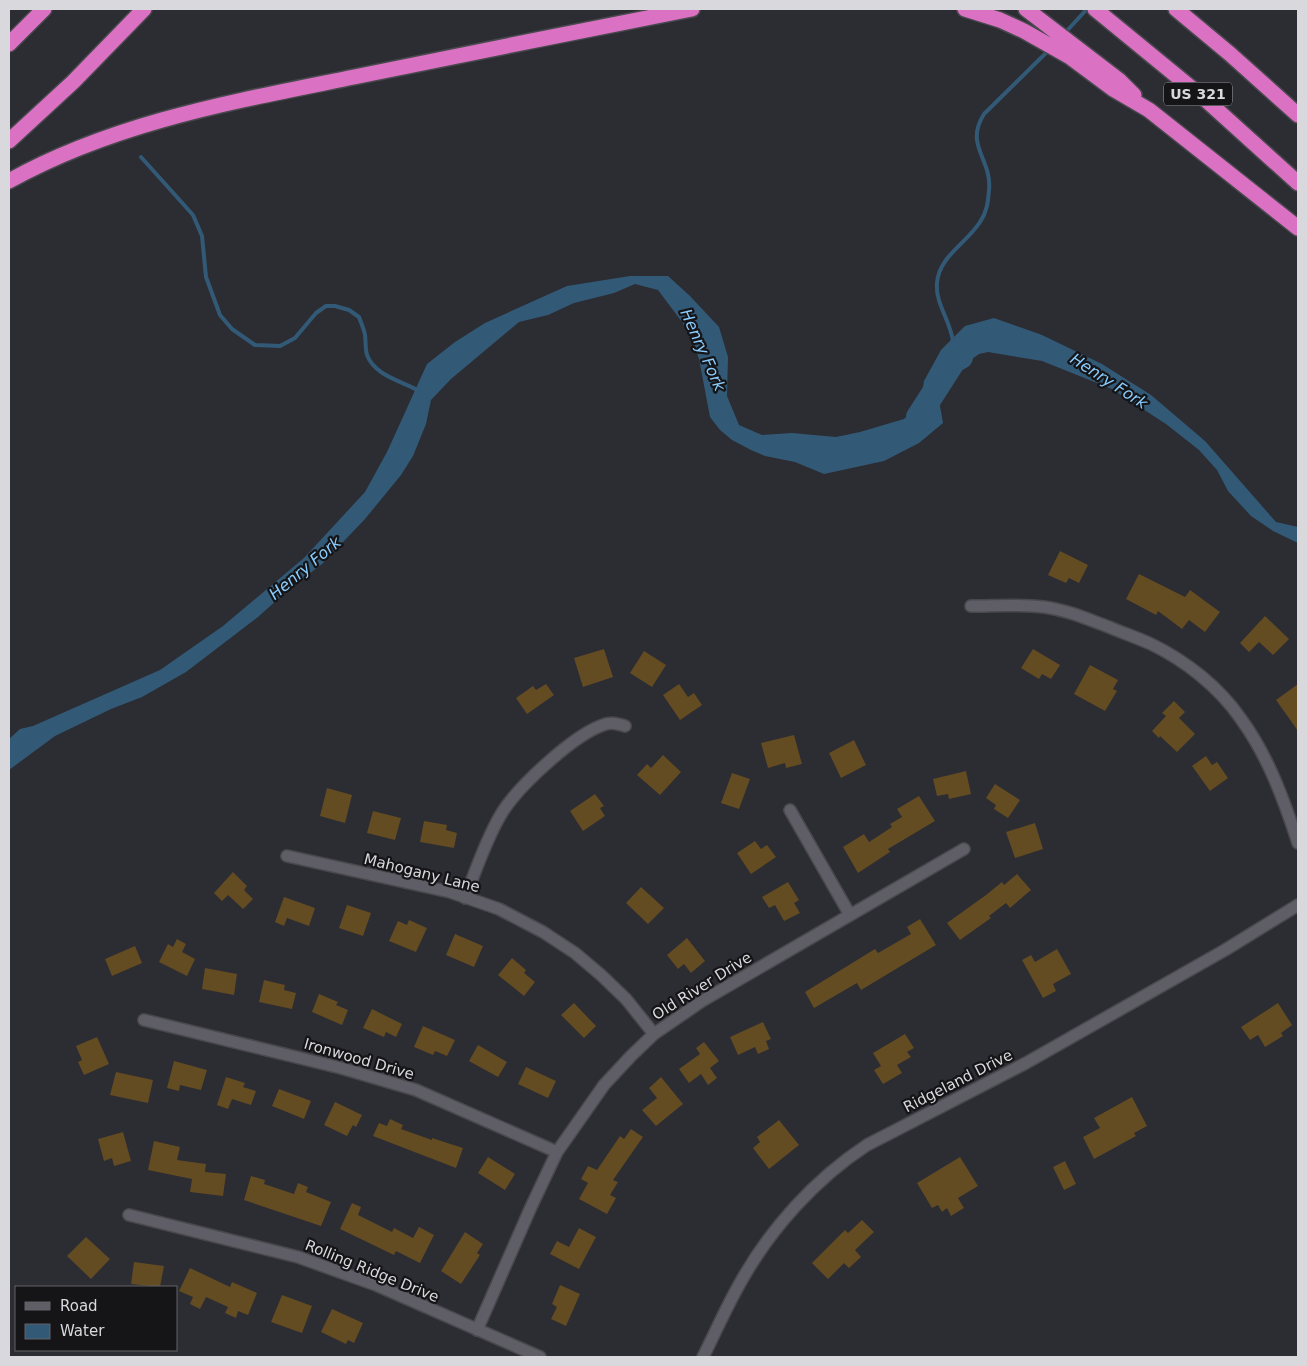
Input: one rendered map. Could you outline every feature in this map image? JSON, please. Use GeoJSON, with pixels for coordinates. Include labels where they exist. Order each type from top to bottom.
{"type":"FeatureCollection","features":[{"type":"Feature","properties":{"kind":"highway"},"geometry":{"type":"LineString","coordinates":[[9,44],[44,9]]}},
{"type":"Feature","properties":{"kind":"highway"},"geometry":{"type":"LineString","coordinates":[[9,141],[73,82],[144,9]]}},
{"type":"Feature","properties":{"kind":"highway"},"geometry":{"type":"LineString","coordinates":[[9,181],[60,156],[172,116],[265,94],[692,9]]}},
{"type":"Feature","properties":{"kind":"highway"},"geometry":{"type":"LineString","coordinates":[[965,9],[1000,20],[1045,42],[1070,57],[1113,89],[1149,110]]}},
{"type":"Feature","properties":{"kind":"highway"},"geometry":{"type":"LineString","coordinates":[[1026,9],[1120,81],[1149,110],[1298,228]]}},
{"type":"Feature","properties":{"kind":"highway","name":"US 321"},"geometry":{"type":"LineString","coordinates":[[1095,9],[1206,100],[1298,183]]}},
{"type":"Feature","properties":{"kind":"highway","name":"US 321"},"geometry":{"type":"LineString","coordinates":[[1176,9],[1298,115]]}},
{"type":"Feature","properties":{"kind":"street"},"geometry":{"type":"LineString","coordinates":[[971,606],[1020,605],[1045,607],[1072,613],[1151,644],[1187,665],[1227,701],[1242,719],[1256,742],[1278,788],[1298,843]]}},
{"type":"Feature","properties":{"kind":"street"},"geometry":{"type":"LineString","coordinates":[[465,898],[486,843],[500,815],[514,796],[550,761],[590,730],[607,723],[625,726]]}},
{"type":"Feature","properties":{"kind":"street"},"geometry":{"type":"LineString","coordinates":[[790,810],[850,915]]}},
{"type":"Feature","properties":{"kind":"street","name":"Old River Drive"},"geometry":{"type":"LineString","coordinates":[[477,1330],[557,1152],[604,1085],[631,1056],[654,1034],[702,1001],[964,849]]}},
{"type":"Feature","properties":{"kind":"street","name":"Mahogany Lane"},"geometry":{"type":"LineString","coordinates":[[287,856],[450,892],[499,909],[543,932],[575,953],[601,974],[626,999],[654,1034]]}},
{"type":"Feature","properties":{"kind":"street","name":"Ridgeland Drive"},"geometry":{"type":"LineString","coordinates":[[703,1357],[739,1284],[768,1240],[787,1216],[810,1192],[845,1161],[867,1145],[1026,1063],[1225,950],[1298,905]]}},
{"type":"Feature","properties":{"kind":"street","name":"Ironwood Drive"},"geometry":{"type":"LineString","coordinates":[[144,1020],[312,1060],[416,1090],[557,1152]]}},
{"type":"Feature","properties":{"kind":"street","name":"Rolling Ridge Drive"},"geometry":{"type":"LineString","coordinates":[[129,1214],[298,1257],[376,1285],[540,1357]]}},
{"type":"Feature","properties":{"kind":"water"},"geometry":{"type":"Polygon","coordinates":[[[630,276],[668,276],[719,327],[728,357],[727,396],[739,425],[762,435],[792,433],[836,437],[904,419],[920,405],[924,381],[941,350],[965,326],[994,318],[1042,335],[1102,364],[1151,395],[1205,441],[1276,522],[1298,527],[1298,543],[1273,531],[1251,516],[1228,491],[1217,470],[1199,450],[1166,424],[1112,389],[1042,361],[988,352],[979,354],[934,388],[943,423],[919,443],[884,461],[824,474],[795,462],[765,456],[732,440],[720,430],[710,417],[699,359],[692,339],[658,290],[635,284],[614,293],[574,303],[548,315],[519,322],[451,379],[431,400],[426,424],[413,456],[401,475],[365,519],[322,564],[288,590],[258,617],[186,672],[142,697],[111,709],[55,736],[9,770],[9,739],[20,729],[33,726],[160,670],[223,626],[304,558],[365,492],[387,452],[427,364],[455,342],[485,323],[567,286],[630,276]]]}},
{"type":"Feature","properties":{"kind":"building"},"geometry":{"type":"Polygon","coordinates":[[[1060,551],[1088,565],[1079,583],[1069,578],[1066,583],[1048,575],[1060,551]]]}},
{"type":"Feature","properties":{"kind":"building"},"geometry":{"type":"Polygon","coordinates":[[[1139,574],[1185,597],[1190,590],[1220,612],[1205,632],[1189,620],[1182,629],[1158,611],[1156,615],[1126,599],[1139,574]]]}},
{"type":"Feature","properties":{"kind":"building"},"geometry":{"type":"Polygon","coordinates":[[[1265,616],[1289,639],[1273,655],[1259,642],[1249,652],[1240,643],[1265,616]]]}},
{"type":"Feature","properties":{"kind":"building"},"geometry":{"type":"Polygon","coordinates":[[[604,649],[613,677],[583,687],[574,658],[604,649]]]}},
{"type":"Feature","properties":{"kind":"building"},"geometry":{"type":"Polygon","coordinates":[[[1033,649],[1060,665],[1051,679],[1042,674],[1039,679],[1021,668],[1033,649]]]}},
{"type":"Feature","properties":{"kind":"building"},"geometry":{"type":"Polygon","coordinates":[[[644,651],[666,665],[652,687],[630,673],[644,651]]]}},
{"type":"Feature","properties":{"kind":"building"},"geometry":{"type":"Polygon","coordinates":[[[1090,665],[1118,680],[1113,689],[1117,691],[1105,711],[1074,694],[1090,665]]]}},
{"type":"Feature","properties":{"kind":"building"},"geometry":{"type":"Polygon","coordinates":[[[546,684],[554,695],[527,714],[516,698],[533,686],[536,690],[546,684]]]}},
{"type":"Feature","properties":{"kind":"building"},"geometry":{"type":"Polygon","coordinates":[[[679,684],[688,697],[694,693],[702,705],[680,720],[663,695],[679,684]]]}},
{"type":"Feature","properties":{"kind":"building"},"geometry":{"type":"Polygon","coordinates":[[[1298,684],[1298,731],[1276,700],[1298,684]]]}},
{"type":"Feature","properties":{"kind":"building"},"geometry":{"type":"Polygon","coordinates":[[[1174,701],[1185,712],[1179,718],[1195,734],[1177,752],[1152,731],[1166,716],[1162,713],[1174,701]]]}},
{"type":"Feature","properties":{"kind":"building"},"geometry":{"type":"Polygon","coordinates":[[[794,735],[802,764],[786,768],[785,763],[768,768],[761,743],[794,735]]]}},
{"type":"Feature","properties":{"kind":"building"},"geometry":{"type":"Polygon","coordinates":[[[854,740],[866,765],[841,778],[829,753],[854,740]]]}},
{"type":"Feature","properties":{"kind":"building"},"geometry":{"type":"Polygon","coordinates":[[[663,755],[681,772],[660,795],[637,775],[647,764],[651,768],[663,755]]]}},
{"type":"Feature","properties":{"kind":"building"},"geometry":{"type":"Polygon","coordinates":[[[1206,756],[1212,765],[1217,762],[1228,778],[1210,791],[1192,766],[1206,756]]]}},
{"type":"Feature","properties":{"kind":"building"},"geometry":{"type":"Polygon","coordinates":[[[966,771],[971,794],[949,799],[948,794],[937,796],[933,779],[966,771]]]}},
{"type":"Feature","properties":{"kind":"building"},"geometry":{"type":"Polygon","coordinates":[[[732,773],[750,779],[739,809],[721,803],[732,773]]]}},
{"type":"Feature","properties":{"kind":"building"},"geometry":{"type":"Polygon","coordinates":[[[995,784],[1020,800],[1008,818],[994,809],[996,805],[986,798],[995,784]]]}},
{"type":"Feature","properties":{"kind":"building"},"geometry":{"type":"Polygon","coordinates":[[[327,788],[352,795],[345,823],[320,816],[327,788]]]}},
{"type":"Feature","properties":{"kind":"building"},"geometry":{"type":"Polygon","coordinates":[[[595,794],[604,806],[600,808],[605,816],[583,831],[570,811],[595,794]]]}},
{"type":"Feature","properties":{"kind":"building"},"geometry":{"type":"Polygon","coordinates":[[[919,796],[935,821],[888,849],[890,852],[858,873],[843,847],[864,834],[869,842],[892,827],[890,824],[902,817],[897,809],[919,796]]]}},
{"type":"Feature","properties":{"kind":"building"},"geometry":{"type":"Polygon","coordinates":[[[373,811],[401,818],[395,840],[367,833],[373,811]]]}},
{"type":"Feature","properties":{"kind":"building"},"geometry":{"type":"Polygon","coordinates":[[[424,821],[447,825],[446,830],[457,833],[454,848],[420,842],[424,821]]]}},
{"type":"Feature","properties":{"kind":"building"},"geometry":{"type":"Polygon","coordinates":[[[1035,823],[1043,849],[1015,858],[1006,832],[1035,823]]]}},
{"type":"Feature","properties":{"kind":"building"},"geometry":{"type":"Polygon","coordinates":[[[755,841],[761,849],[767,845],[776,857],[751,874],[737,853],[755,841]]]}},
{"type":"Feature","properties":{"kind":"building"},"geometry":{"type":"Polygon","coordinates":[[[233,872],[247,886],[244,890],[253,899],[243,909],[228,895],[222,901],[214,893],[233,872]]]}},
{"type":"Feature","properties":{"kind":"building"},"geometry":{"type":"Polygon","coordinates":[[[1017,874],[1031,890],[1010,908],[1006,903],[989,916],[991,918],[960,940],[947,923],[1002,882],[1004,885],[1017,874]]]}},
{"type":"Feature","properties":{"kind":"building"},"geometry":{"type":"Polygon","coordinates":[[[788,882],[799,900],[794,903],[800,913],[784,921],[775,905],[769,908],[762,897],[788,882]]]}},
{"type":"Feature","properties":{"kind":"building"},"geometry":{"type":"Polygon","coordinates":[[[641,887],[664,908],[648,924],[626,903],[641,887]]]}},
{"type":"Feature","properties":{"kind":"building"},"geometry":{"type":"Polygon","coordinates":[[[284,897],[315,908],[309,926],[287,918],[284,926],[275,922],[284,897]]]}},
{"type":"Feature","properties":{"kind":"building"},"geometry":{"type":"Polygon","coordinates":[[[347,905],[371,913],[363,936],[339,928],[347,905]]]}},
{"type":"Feature","properties":{"kind":"building"},"geometry":{"type":"Polygon","coordinates":[[[920,919],[936,945],[861,990],[857,983],[814,1008],[805,992],[875,949],[878,953],[911,934],[907,927],[920,919]]]}},
{"type":"Feature","properties":{"kind":"building"},"geometry":{"type":"Polygon","coordinates":[[[409,920],[427,928],[416,952],[389,941],[398,921],[407,925],[409,920]]]}},
{"type":"Feature","properties":{"kind":"building"},"geometry":{"type":"Polygon","coordinates":[[[455,934],[483,946],[474,967],[446,955],[455,934]]]}},
{"type":"Feature","properties":{"kind":"building"},"geometry":{"type":"Polygon","coordinates":[[[687,938],[705,961],[691,973],[684,964],[678,969],[667,955],[687,938]]]}},
{"type":"Feature","properties":{"kind":"building"},"geometry":{"type":"Polygon","coordinates":[[[177,939],[186,944],[182,952],[195,959],[187,976],[159,962],[168,944],[173,947],[177,939]]]}},
{"type":"Feature","properties":{"kind":"building"},"geometry":{"type":"Polygon","coordinates":[[[135,946],[142,963],[112,976],[105,959],[135,946]]]}},
{"type":"Feature","properties":{"kind":"building"},"geometry":{"type":"Polygon","coordinates":[[[1057,949],[1071,974],[1053,984],[1056,991],[1043,998],[1022,960],[1031,955],[1035,962],[1057,949]]]}},
{"type":"Feature","properties":{"kind":"building"},"geometry":{"type":"Polygon","coordinates":[[[512,958],[526,970],[524,973],[535,982],[524,996],[498,975],[512,958]]]}},
{"type":"Feature","properties":{"kind":"building"},"geometry":{"type":"Polygon","coordinates":[[[205,968],[237,974],[234,995],[202,989],[205,968]]]}},
{"type":"Feature","properties":{"kind":"building"},"geometry":{"type":"Polygon","coordinates":[[[264,980],[285,985],[284,990],[296,993],[292,1009],[259,1002],[264,980]]]}},
{"type":"Feature","properties":{"kind":"building"},"geometry":{"type":"Polygon","coordinates":[[[319,994],[338,1002],[336,1005],[348,1010],[342,1025],[312,1012],[319,994]]]}},
{"type":"Feature","properties":{"kind":"building"},"geometry":{"type":"Polygon","coordinates":[[[574,1003],[596,1026],[584,1038],[561,1015],[574,1003]]]}},
{"type":"Feature","properties":{"kind":"building"},"geometry":{"type":"Polygon","coordinates":[[[1278,1003],[1292,1025],[1281,1033],[1283,1036],[1265,1047],[1258,1035],[1250,1040],[1241,1027],[1278,1003]]]}},
{"type":"Feature","properties":{"kind":"building"},"geometry":{"type":"Polygon","coordinates":[[[372,1009],[402,1024],[396,1037],[386,1032],[384,1037],[363,1028],[372,1009]]]}},
{"type":"Feature","properties":{"kind":"building"},"geometry":{"type":"Polygon","coordinates":[[[763,1022],[771,1039],[766,1041],[769,1049],[758,1054],[755,1047],[738,1055],[730,1037],[763,1022]]]}},
{"type":"Feature","properties":{"kind":"building"},"geometry":{"type":"Polygon","coordinates":[[[423,1026],[455,1040],[447,1056],[435,1051],[433,1055],[414,1047],[423,1026]]]}},
{"type":"Feature","properties":{"kind":"building"},"geometry":{"type":"Polygon","coordinates":[[[905,1034],[914,1048],[907,1052],[911,1057],[897,1065],[902,1073],[883,1084],[874,1070],[881,1066],[873,1053],[905,1034]]]}},
{"type":"Feature","properties":{"kind":"building"},"geometry":{"type":"Polygon","coordinates":[[[97,1037],[109,1064],[84,1075],[78,1062],[82,1060],[76,1046],[97,1037]]]}},
{"type":"Feature","properties":{"kind":"building"},"geometry":{"type":"Polygon","coordinates":[[[704,1042],[719,1061],[710,1068],[717,1078],[708,1085],[701,1074],[689,1083],[679,1069],[700,1054],[696,1048],[704,1042]]]}},
{"type":"Feature","properties":{"kind":"building"},"geometry":{"type":"Polygon","coordinates":[[[478,1045],[507,1062],[498,1077],[469,1061],[478,1045]]]}},
{"type":"Feature","properties":{"kind":"building"},"geometry":{"type":"Polygon","coordinates":[[[174,1061],[207,1070],[201,1090],[180,1085],[179,1091],[167,1088],[174,1061]]]}},
{"type":"Feature","properties":{"kind":"building"},"geometry":{"type":"Polygon","coordinates":[[[526,1067],[556,1081],[548,1098],[518,1084],[526,1067]]]}},
{"type":"Feature","properties":{"kind":"building"},"geometry":{"type":"Polygon","coordinates":[[[116,1072],[153,1080],[148,1103],[110,1095],[116,1072]]]}},
{"type":"Feature","properties":{"kind":"building"},"geometry":{"type":"Polygon","coordinates":[[[226,1077],[245,1083],[243,1087],[256,1091],[251,1105],[232,1099],[228,1109],[217,1105],[226,1077]]]}},
{"type":"Feature","properties":{"kind":"building"},"geometry":{"type":"Polygon","coordinates":[[[661,1077],[683,1104],[656,1126],[642,1110],[657,1098],[649,1088],[661,1077]]]}},
{"type":"Feature","properties":{"kind":"building"},"geometry":{"type":"Polygon","coordinates":[[[279,1089],[311,1101],[304,1119],[272,1106],[279,1089]]]}},
{"type":"Feature","properties":{"kind":"building"},"geometry":{"type":"Polygon","coordinates":[[[1132,1097],[1147,1126],[1134,1133],[1136,1136],[1094,1159],[1083,1137],[1100,1128],[1094,1118],[1132,1097]]]}},
{"type":"Feature","properties":{"kind":"building"},"geometry":{"type":"Polygon","coordinates":[[[335,1102],[362,1115],[356,1127],[353,1125],[347,1136],[324,1125],[335,1102]]]}},
{"type":"Feature","properties":{"kind":"building"},"geometry":{"type":"Polygon","coordinates":[[[390,1119],[403,1125],[401,1129],[463,1148],[456,1168],[373,1136],[379,1123],[387,1126],[390,1119]]]}},
{"type":"Feature","properties":{"kind":"building"},"geometry":{"type":"Polygon","coordinates":[[[779,1120],[799,1145],[769,1169],[753,1148],[760,1142],[757,1137],[779,1120]]]}},
{"type":"Feature","properties":{"kind":"building"},"geometry":{"type":"Polygon","coordinates":[[[631,1129],[643,1137],[613,1180],[618,1182],[610,1195],[616,1198],[607,1214],[579,1199],[588,1183],[581,1179],[588,1166],[597,1170],[620,1136],[624,1139],[631,1129]]]}},
{"type":"Feature","properties":{"kind":"building"},"geometry":{"type":"Polygon","coordinates":[[[123,1132],[131,1161],[114,1166],[112,1158],[104,1161],[98,1139],[123,1132]]]}},
{"type":"Feature","properties":{"kind":"building"},"geometry":{"type":"Polygon","coordinates":[[[154,1141],[180,1147],[177,1160],[206,1164],[205,1172],[226,1174],[223,1196],[190,1192],[192,1179],[148,1170],[154,1141]]]}},
{"type":"Feature","properties":{"kind":"building"},"geometry":{"type":"Polygon","coordinates":[[[488,1157],[515,1174],[505,1190],[478,1173],[488,1157]]]}},
{"type":"Feature","properties":{"kind":"building"},"geometry":{"type":"Polygon","coordinates":[[[960,1157],[978,1186],[958,1198],[964,1208],[951,1216],[947,1208],[942,1212],[938,1205],[932,1208],[917,1183],[960,1157]]]}},
{"type":"Feature","properties":{"kind":"building"},"geometry":{"type":"Polygon","coordinates":[[[1065,1161],[1076,1184],[1064,1190],[1053,1167],[1065,1161]]]}},
{"type":"Feature","properties":{"kind":"building"},"geometry":{"type":"Polygon","coordinates":[[[251,1176],[265,1180],[264,1184],[294,1194],[298,1183],[308,1187],[306,1192],[331,1202],[321,1226],[244,1200],[251,1176]]]}},
{"type":"Feature","properties":{"kind":"building"},"geometry":{"type":"Polygon","coordinates":[[[352,1203],[361,1207],[358,1215],[392,1232],[394,1228],[413,1238],[419,1227],[434,1235],[420,1263],[396,1251],[394,1255],[340,1229],[352,1203]]]}},
{"type":"Feature","properties":{"kind":"building"},"geometry":{"type":"Polygon","coordinates":[[[862,1220],[874,1232],[855,1250],[861,1257],[849,1268],[844,1263],[828,1279],[812,1263],[845,1230],[848,1233],[862,1220]]]}},
{"type":"Feature","properties":{"kind":"building"},"geometry":{"type":"Polygon","coordinates":[[[579,1228],[596,1237],[579,1269],[550,1254],[557,1241],[569,1247],[579,1228]]]}},
{"type":"Feature","properties":{"kind":"building"},"geometry":{"type":"Polygon","coordinates":[[[465,1232],[483,1244],[477,1253],[480,1255],[461,1284],[441,1271],[465,1232]]]}},
{"type":"Feature","properties":{"kind":"building"},"geometry":{"type":"Polygon","coordinates":[[[86,1237],[110,1259],[91,1279],[67,1256],[86,1237]]]}},
{"type":"Feature","properties":{"kind":"building"},"geometry":{"type":"Polygon","coordinates":[[[134,1262],[164,1266],[160,1286],[131,1284],[134,1262]]]}},
{"type":"Feature","properties":{"kind":"building"},"geometry":{"type":"Polygon","coordinates":[[[190,1268],[230,1287],[232,1282],[257,1293],[248,1315],[238,1311],[236,1318],[225,1313],[228,1307],[206,1297],[200,1309],[190,1304],[193,1297],[179,1291],[190,1268]]]}},
{"type":"Feature","properties":{"kind":"building"},"geometry":{"type":"Polygon","coordinates":[[[560,1285],[580,1294],[566,1326],[551,1319],[557,1307],[552,1304],[560,1285]]]}},
{"type":"Feature","properties":{"kind":"building"},"geometry":{"type":"Polygon","coordinates":[[[282,1295],[312,1306],[302,1333],[271,1322],[282,1295]]]}},
{"type":"Feature","properties":{"kind":"building"},"geometry":{"type":"Polygon","coordinates":[[[332,1309],[363,1323],[354,1343],[348,1340],[346,1344],[321,1332],[332,1309]]]}},
{"type":"Feature","properties":{"kind":"waterway"},"geometry":{"type":"LineString","coordinates":[[1063,35],[1087,9]]}},
{"type":"Feature","properties":{"kind":"waterway"},"geometry":{"type":"LineString","coordinates":[[953,342],[952,334],[938,298],[937,283],[943,265],[974,230],[987,207],[989,179],[978,144],[979,125],[984,114],[1050,49]]}},
{"type":"Feature","properties":{"kind":"waterway"},"geometry":{"type":"LineString","coordinates":[[141,157],[193,215],[202,236],[206,277],[220,315],[232,329],[255,345],[280,346],[295,338],[316,313],[326,306],[335,306],[349,310],[359,317],[365,333],[367,355],[376,368],[382,373],[419,391]]}},
{"type":"Feature","properties":{"kind":"waterway","name":"Henry Fork"},"geometry":{"type":"LineString","coordinates":[[918,417],[954,361],[961,357]]}}]}
